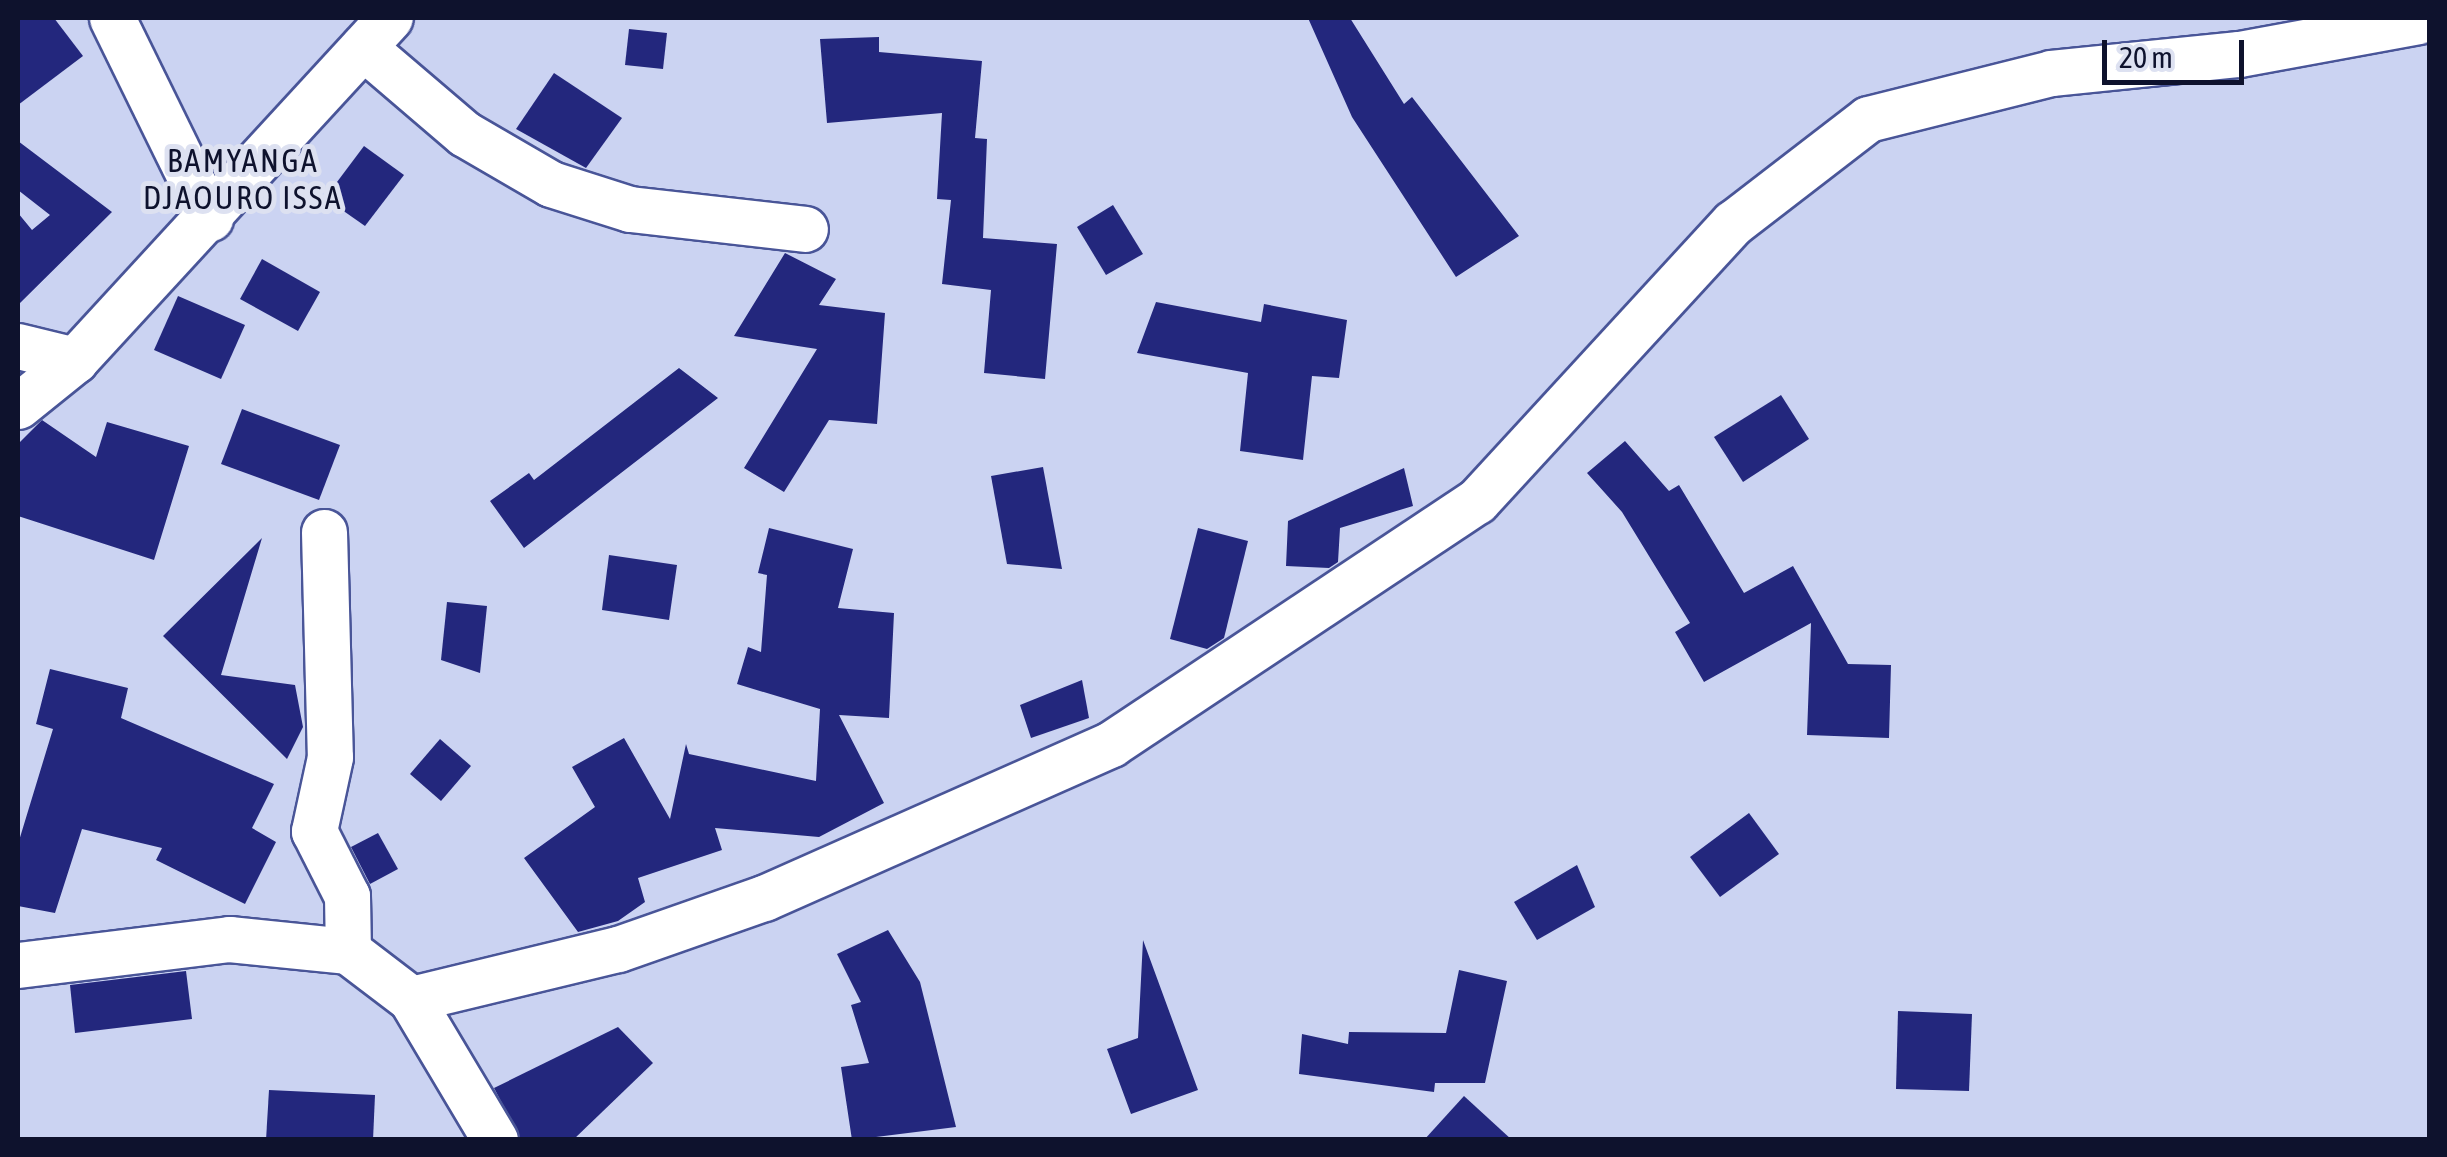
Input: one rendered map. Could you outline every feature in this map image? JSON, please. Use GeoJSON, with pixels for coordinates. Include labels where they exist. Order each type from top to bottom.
{"type":"FeatureCollection","features":[{"type":"Feature","properties":{"kind":"street"},"geometry":{"type":"LineString","coordinates":[[112,18],[210,218]]}},
{"type":"Feature","properties":{"kind":"street"},"geometry":{"type":"LineString","coordinates":[[411,999],[618,950],[764,898],[1111,744],[1477,501],[1569,410],[1733,223],[1868,119],[2051,73],[2239,54],[2421,25]]}},
{"type":"Feature","properties":{"kind":"street"},"geometry":{"type":"LineString","coordinates":[[18,406],[74,360],[210,218],[376,32],[466,134],[551,184],[630,210],[806,230]]}},
{"type":"Feature","properties":{"kind":"street"},"geometry":{"type":"LineString","coordinates":[[18,346],[74,360]]}},
{"type":"Feature","properties":{"kind":"street"},"geometry":{"type":"LineString","coordinates":[[324,532],[330,757],[314,831],[347,896],[348,951]]}},
{"type":"Feature","properties":{"kind":"street"},"geometry":{"type":"LineString","coordinates":[[18,965],[229,939],[348,951],[411,999],[495,1140]]}},
{"type":"Feature","properties":{"kind":"building"},"geometry":{"type":"Polygon","coordinates":[[[18,18],[54,18],[83,56],[18,105],[18,18]]]}},
{"type":"Feature","properties":{"kind":"building"},"geometry":{"type":"Polygon","coordinates":[[[1308,18],[1350,18],[1404,104],[1412,97],[1519,236],[1456,277],[1352,117],[1308,18]]]}},
{"type":"Feature","properties":{"kind":"building"},"geometry":{"type":"Polygon","coordinates":[[[629,29],[667,33],[663,69],[625,65],[629,29]]]}},
{"type":"Feature","properties":{"kind":"building"},"geometry":{"type":"Polygon","coordinates":[[[879,37],[879,52],[982,61],[975,138],[987,139],[983,238],[1057,244],[1045,379],[984,373],[991,290],[942,284],[951,200],[937,199],[942,113],[827,123],[820,39],[879,37]]]}},
{"type":"Feature","properties":{"kind":"building"},"geometry":{"type":"Polygon","coordinates":[[[554,73],[622,118],[586,168],[516,129],[554,73]]]}},
{"type":"Feature","properties":{"kind":"building"},"geometry":{"type":"Polygon","coordinates":[[[18,141],[112,212],[18,305],[18,213],[32,230],[50,215],[18,190],[18,141]]]}},
{"type":"Feature","properties":{"kind":"building"},"geometry":{"type":"Polygon","coordinates":[[[364,146],[404,175],[365,226],[325,198],[364,146]]]}},
{"type":"Feature","properties":{"kind":"building"},"geometry":{"type":"Polygon","coordinates":[[[1113,205],[1143,254],[1106,275],[1077,227],[1113,205]]]}},
{"type":"Feature","properties":{"kind":"building"},"geometry":{"type":"Polygon","coordinates":[[[785,253],[836,279],[819,305],[885,313],[877,424],[829,420],[784,492],[744,468],[817,349],[734,336],[785,253]]]}},
{"type":"Feature","properties":{"kind":"building"},"geometry":{"type":"Polygon","coordinates":[[[262,259],[320,292],[298,331],[240,299],[262,259]]]}},
{"type":"Feature","properties":{"kind":"building"},"geometry":{"type":"Polygon","coordinates":[[[178,296],[245,325],[221,379],[154,350],[178,296]]]}},
{"type":"Feature","properties":{"kind":"building"},"geometry":{"type":"Polygon","coordinates":[[[1156,302],[1261,322],[1264,304],[1347,320],[1339,378],[1312,376],[1303,460],[1240,451],[1248,373],[1137,353],[1156,302]]]}},
{"type":"Feature","properties":{"kind":"building"},"geometry":{"type":"Polygon","coordinates":[[[679,368],[718,398],[524,548],[490,501],[529,473],[534,480],[679,368]]]}},
{"type":"Feature","properties":{"kind":"building"},"geometry":{"type":"Polygon","coordinates":[[[1781,395],[1809,439],[1743,482],[1714,437],[1781,395]]]}},
{"type":"Feature","properties":{"kind":"building"},"geometry":{"type":"Polygon","coordinates":[[[242,409],[340,445],[319,500],[221,464],[242,409]]]}},
{"type":"Feature","properties":{"kind":"building"},"geometry":{"type":"Polygon","coordinates":[[[42,420],[96,457],[107,422],[189,446],[154,560],[18,516],[18,444],[42,420]]]}},
{"type":"Feature","properties":{"kind":"building"},"geometry":{"type":"Polygon","coordinates":[[[1625,441],[1669,491],[1679,485],[1744,593],[1793,566],[1848,664],[1891,665],[1889,738],[1807,735],[1811,623],[1704,682],[1675,632],[1690,623],[1622,512],[1587,473],[1625,441]]]}},
{"type":"Feature","properties":{"kind":"building"},"geometry":{"type":"Polygon","coordinates":[[[1043,467],[1062,569],[1007,564],[991,476],[1043,467]]]}},
{"type":"Feature","properties":{"kind":"building"},"geometry":{"type":"Polygon","coordinates":[[[1404,468],[1413,506],[1340,528],[1338,562],[1329,568],[1286,566],[1288,521],[1404,468]]]}},
{"type":"Feature","properties":{"kind":"building"},"geometry":{"type":"Polygon","coordinates":[[[769,528],[853,549],[838,608],[894,613],[889,718],[839,715],[884,803],[819,837],[715,828],[722,850],[638,878],[645,902],[618,921],[578,932],[524,858],[595,807],[572,767],[624,738],[670,819],[686,744],[689,754],[816,781],[820,709],[737,684],[748,647],[761,652],[767,575],[758,573],[769,528]]]}},
{"type":"Feature","properties":{"kind":"building"},"geometry":{"type":"Polygon","coordinates":[[[1198,528],[1248,541],[1224,638],[1207,649],[1170,639],[1198,528]]]}},
{"type":"Feature","properties":{"kind":"building"},"geometry":{"type":"Polygon","coordinates":[[[262,538],[221,675],[295,685],[303,727],[287,759],[163,636],[262,538]]]}},
{"type":"Feature","properties":{"kind":"building"},"geometry":{"type":"Polygon","coordinates":[[[609,555],[677,565],[669,620],[602,610],[609,555]]]}},
{"type":"Feature","properties":{"kind":"building"},"geometry":{"type":"Polygon","coordinates":[[[447,602],[487,606],[480,673],[441,660],[447,602]]]}},
{"type":"Feature","properties":{"kind":"building"},"geometry":{"type":"Polygon","coordinates":[[[50,669],[128,688],[121,718],[274,784],[252,828],[276,842],[245,904],[156,860],[162,848],[82,829],[55,913],[18,906],[18,844],[53,729],[36,724],[50,669]]]}},
{"type":"Feature","properties":{"kind":"building"},"geometry":{"type":"Polygon","coordinates":[[[1082,680],[1089,718],[1031,738],[1020,705],[1082,680]]]}},
{"type":"Feature","properties":{"kind":"building"},"geometry":{"type":"Polygon","coordinates":[[[440,739],[471,766],[441,801],[410,774],[440,739]]]}},
{"type":"Feature","properties":{"kind":"building"},"geometry":{"type":"Polygon","coordinates":[[[1749,813],[1779,854],[1720,897],[1690,857],[1749,813]]]}},
{"type":"Feature","properties":{"kind":"building"},"geometry":{"type":"Polygon","coordinates":[[[378,833],[398,869],[370,884],[351,847],[378,833]]]}},
{"type":"Feature","properties":{"kind":"building"},"geometry":{"type":"Polygon","coordinates":[[[1577,865],[1595,907],[1537,940],[1514,902],[1577,865]]]}},
{"type":"Feature","properties":{"kind":"building"},"geometry":{"type":"Polygon","coordinates":[[[888,930],[920,982],[956,1127],[852,1140],[841,1067],[869,1063],[851,1005],[861,1002],[837,954],[888,930]]]}},
{"type":"Feature","properties":{"kind":"building"},"geometry":{"type":"Polygon","coordinates":[[[1143,940],[1198,1090],[1131,1114],[1107,1049],[1138,1038],[1143,940]]]}},
{"type":"Feature","properties":{"kind":"building"},"geometry":{"type":"Polygon","coordinates":[[[1459,970],[1507,981],[1485,1083],[1435,1083],[1434,1092],[1299,1074],[1302,1034],[1348,1044],[1349,1032],[1446,1033],[1459,970]]]}},
{"type":"Feature","properties":{"kind":"building"},"geometry":{"type":"Polygon","coordinates":[[[186,971],[192,1019],[75,1033],[70,985],[186,971]]]}},
{"type":"Feature","properties":{"kind":"building"},"geometry":{"type":"Polygon","coordinates":[[[1898,1011],[1972,1014],[1969,1091],[1896,1089],[1898,1011]]]}},
{"type":"Feature","properties":{"kind":"building"},"geometry":{"type":"Polygon","coordinates":[[[618,1027],[653,1063],[573,1140],[521,1140],[494,1088],[618,1027]]]}},
{"type":"Feature","properties":{"kind":"building"},"geometry":{"type":"Polygon","coordinates":[[[269,1090],[375,1095],[373,1140],[266,1140],[269,1090]]]}},
{"type":"Feature","properties":{"kind":"building"},"geometry":{"type":"Polygon","coordinates":[[[1464,1096],[1512,1140],[1424,1140],[1464,1096]]]}},
{"type":"Feature","properties":{"kind":"district","name":"BAMYANGA DJAOURO ISSA"},"geometry":{"type":"Point","coordinates":[243,180]}}]}
